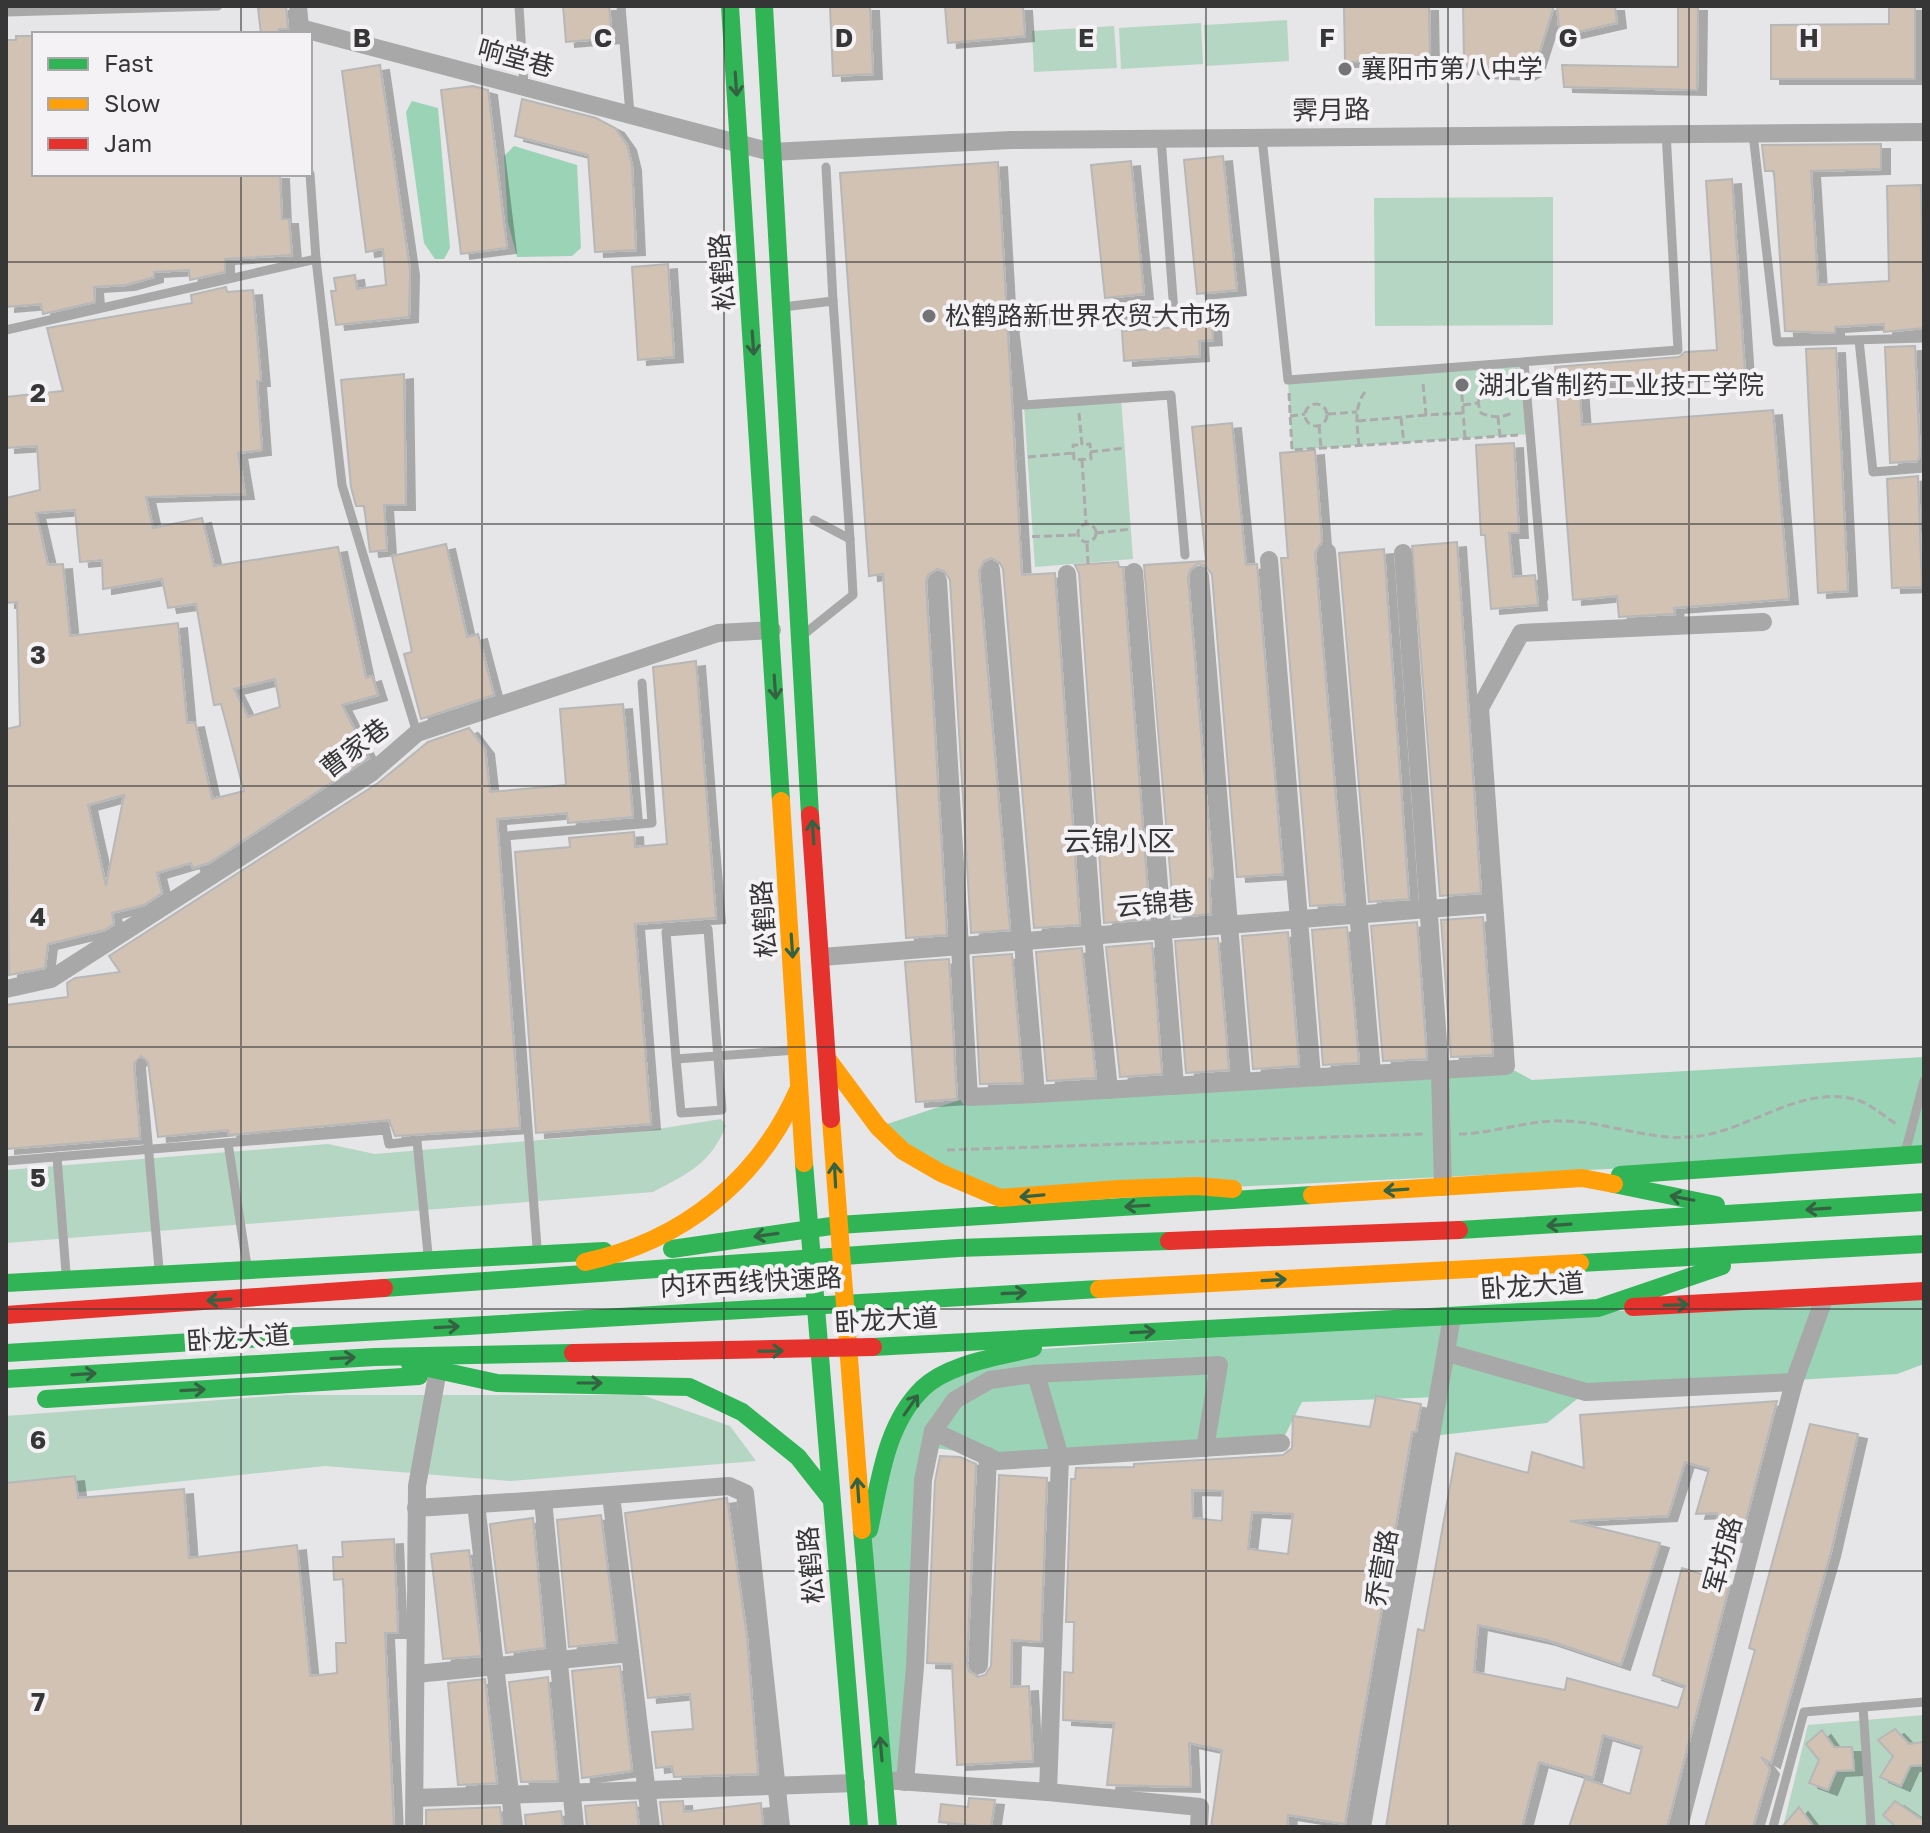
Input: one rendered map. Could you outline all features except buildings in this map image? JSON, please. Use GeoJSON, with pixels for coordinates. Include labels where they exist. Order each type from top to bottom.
{"type":"FeatureCollection","features":[{"type":"Feature","properties":{"kind":"main road","name":"松鹤路"},"geometry":{"type":"LineString","coordinates":[[730,6],[799,1050],[808,1229],[859,1827]]}},
{"type":"Feature","properties":{"kind":"main road","name":"松鹤路"},"geometry":{"type":"LineString","coordinates":[[764,6],[778,307],[838,1225],[863,1557],[888,1827]]}},
{"type":"Feature","properties":{"kind":"main road"},"geometry":{"type":"LineString","coordinates":[[829,1061],[878,1127],[903,1151],[941,1173],[1000,1198],[1197,1186],[1305,1196]]}},
{"type":"Feature","properties":{"kind":"main road"},"geometry":{"type":"LineString","coordinates":[[558,1266],[603,1260],[670,1227],[729,1189],[770,1146],[801,1083]]}},
{"type":"Feature","properties":{"kind":"main road"},"geometry":{"type":"LineString","coordinates":[[1582,1178],[1924,1154]]}},
{"type":"Feature","properties":{"kind":"main road","name":"卧龙大道"},"geometry":{"type":"LineString","coordinates":[[6,1296],[67,1293],[159,1282],[250,1283],[558,1266],[838,1225],[1582,1178],[1758,1213]]}},
{"type":"Feature","properties":{"kind":"main road"},"geometry":{"type":"LineString","coordinates":[[1849,1207],[1924,1188]]}},
{"type":"Feature","properties":{"kind":"main road","name":"卧龙大道"},"geometry":{"type":"LineString","coordinates":[[1499,1229],[1924,1202]]}},
{"type":"Feature","properties":{"kind":"main road","name":"内环西线快速路"},"geometry":{"type":"LineString","coordinates":[[6,1315],[958,1248],[1499,1229]]}},
{"type":"Feature","properties":{"kind":"main road","name":"卧龙大道"},"geometry":{"type":"LineString","coordinates":[[1500,1268],[1924,1244]]}},
{"type":"Feature","properties":{"kind":"main road"},"geometry":{"type":"LineString","coordinates":[[6,1283],[159,1282],[648,1249],[789,1261],[958,1248]]}},
{"type":"Feature","properties":{"kind":"main road"},"geometry":{"type":"LineString","coordinates":[[1853,1249],[1924,1261]]}},
{"type":"Feature","properties":{"kind":"main road","name":"卧龙大道"},"geometry":{"type":"LineString","coordinates":[[6,1379],[375,1357],[848,1348],[1598,1308],[1759,1254]]}},
{"type":"Feature","properties":{"kind":"main road","name":"内环西线快速路"},"geometry":{"type":"LineString","coordinates":[[6,1353],[962,1296],[1500,1268]]}},
{"type":"Feature","properties":{"kind":"main road"},"geometry":{"type":"LineString","coordinates":[[1598,1308],[1824,1299],[1924,1291]]}},
{"type":"Feature","properties":{"kind":"main road"},"geometry":{"type":"LineString","coordinates":[[31,1400],[653,1362],[783,1327],[962,1296]]}},
{"type":"Feature","properties":{"kind":"main road"},"geometry":{"type":"LineString","coordinates":[[863,1557],[890,1436],[924,1387],[958,1369],[1014,1351],[1105,1333]]}},
{"type":"Feature","properties":{"kind":"main road"},"geometry":{"type":"LineString","coordinates":[[375,1357],[497,1383],[689,1387],[742,1412],[798,1457],[831,1499]]}},
{"type":"Feature","properties":{"kind":"street","name":"响堂巷"},"geometry":{"type":"LineString","coordinates":[[298,6],[300,31]]}},
{"type":"Feature","properties":{"kind":"street","name":"响堂巷"},"geometry":{"type":"LineString","coordinates":[[312,34],[740,143]]}},
{"type":"Feature","properties":{"kind":"street","name":"霁月路"},"geometry":{"type":"LineString","coordinates":[[740,143],[771,152],[1011,140],[1924,132]]}},
{"type":"Feature","properties":{"kind":"street"},"geometry":{"type":"LineString","coordinates":[[1327,552],[1372,1073]]}},
{"type":"Feature","properties":{"kind":"street"},"geometry":{"type":"LineString","coordinates":[[1403,553],[1440,1070],[1443,1187]]}},
{"type":"Feature","properties":{"kind":"street"},"geometry":{"type":"LineString","coordinates":[[1269,560],[1312,1076]]}},
{"type":"Feature","properties":{"kind":"street"},"geometry":{"type":"LineString","coordinates":[[991,570],[1036,1094]]}},
{"type":"Feature","properties":{"kind":"street"},"geometry":{"type":"LineString","coordinates":[[1134,572],[1165,930],[1175,1086]]}},
{"type":"Feature","properties":{"kind":"street"},"geometry":{"type":"LineString","coordinates":[[1067,574],[1093,935],[1109,1090]]}},
{"type":"Feature","properties":{"kind":"street"},"geometry":{"type":"LineString","coordinates":[[1200,576],[1242,1081]]}},
{"type":"Feature","properties":{"kind":"street"},"geometry":{"type":"LineString","coordinates":[[938,581],[969,1097],[1506,1066],[1480,708],[1521,633],[1763,622]]}},
{"type":"Feature","properties":{"kind":"street","name":"曹家巷"},"geometry":{"type":"LineString","coordinates":[[6,989],[51,979],[371,773],[417,733],[718,633],[772,630]]}},
{"type":"Feature","properties":{"kind":"street","name":"云锦巷"},"geometry":{"type":"LineString","coordinates":[[822,957],[1492,904]]}},
{"type":"Feature","properties":{"kind":"street","name":"军坊路"},"geometry":{"type":"LineString","coordinates":[[1679,1827],[1794,1382],[1824,1299]]}},
{"type":"Feature","properties":{"kind":"street","name":"乔营路"},"geometry":{"type":"LineString","coordinates":[[1362,1827],[1452,1317]]}},
{"type":"Feature","properties":{"kind":"street"},"geometry":{"type":"LineString","coordinates":[[1448,1353],[1586,1392],[1794,1382]]}},
{"type":"Feature","properties":{"kind":"street"},"geometry":{"type":"LineString","coordinates":[[905,1782],[915,1667],[923,1480],[933,1431],[955,1400],[990,1380],[1036,1374],[1219,1365],[1205,1448]]}},
{"type":"Feature","properties":{"kind":"street"},"geometry":{"type":"LineString","coordinates":[[414,1827],[417,1486],[438,1370]]}},
{"type":"Feature","properties":{"kind":"street"},"geometry":{"type":"LineString","coordinates":[[1036,1374],[1060,1457],[1048,1792]]}},
{"type":"Feature","properties":{"kind":"street"},"geometry":{"type":"LineString","coordinates":[[933,1431],[997,1461],[1281,1443]]}},
{"type":"Feature","properties":{"kind":"street"},"geometry":{"type":"LineString","coordinates":[[979,1665],[988,1456]]}},
{"type":"Feature","properties":{"kind":"street"},"geometry":{"type":"LineString","coordinates":[[416,1508],[729,1486],[745,1493],[781,1827]]}},
{"type":"Feature","properties":{"kind":"street"},"geometry":{"type":"LineString","coordinates":[[611,1495],[651,1827]]}},
{"type":"Feature","properties":{"kind":"street"},"geometry":{"type":"LineString","coordinates":[[543,1500],[575,1827]]}},
{"type":"Feature","properties":{"kind":"street"},"geometry":{"type":"LineString","coordinates":[[476,1504],[514,1827]]}},
{"type":"Feature","properties":{"kind":"street"},"geometry":{"type":"LineString","coordinates":[[416,1674],[630,1653]]}},
{"type":"Feature","properties":{"kind":"street"},"geometry":{"type":"LineString","coordinates":[[884,1780],[1200,1807],[1199,1827]]}},
{"type":"Feature","properties":{"kind":"street"},"geometry":{"type":"LineString","coordinates":[[415,1798],[856,1783]]}},
{"type":"Feature","properties":{"kind":"lane"},"geometry":{"type":"LineString","coordinates":[[6,12],[218,6]]}},
{"type":"Feature","properties":{"kind":"lane"},"geometry":{"type":"LineString","coordinates":[[519,6],[524,87]]}},
{"type":"Feature","properties":{"kind":"lane"},"geometry":{"type":"LineString","coordinates":[[621,6],[630,114]]}},
{"type":"Feature","properties":{"kind":"lane"},"geometry":{"type":"LineString","coordinates":[[1262,137],[1288,380],[1678,350],[1666,132]]}},
{"type":"Feature","properties":{"kind":"lane"},"geometry":{"type":"LineString","coordinates":[[1753,132],[1777,342],[1924,338]]}},
{"type":"Feature","properties":{"kind":"lane"},"geometry":{"type":"LineString","coordinates":[[1161,138],[1174,312],[1019,322],[1015,332],[1024,405],[1171,395],[1185,555]]}},
{"type":"Feature","properties":{"kind":"lane"},"geometry":{"type":"LineString","coordinates":[[800,637],[853,595],[826,167]]}},
{"type":"Feature","properties":{"kind":"lane"},"geometry":{"type":"LineString","coordinates":[[310,176],[316,259],[342,485],[417,733]]}},
{"type":"Feature","properties":{"kind":"lane"},"geometry":{"type":"LineString","coordinates":[[6,330],[316,259]]}},
{"type":"Feature","properties":{"kind":"lane"},"geometry":{"type":"LineString","coordinates":[[778,307],[833,301]]}},
{"type":"Feature","properties":{"kind":"lane"},"geometry":{"type":"LineString","coordinates":[[1859,340],[1873,472],[1924,468]]}},
{"type":"Feature","properties":{"kind":"lane"},"geometry":{"type":"LineString","coordinates":[[1524,362],[1544,598]]}},
{"type":"Feature","properties":{"kind":"lane"},"geometry":{"type":"LineString","coordinates":[[814,520],[850,539]]}},
{"type":"Feature","properties":{"kind":"lane"},"geometry":{"type":"LineString","coordinates":[[539,1267],[506,836],[652,823],[642,683]]}},
{"type":"Feature","properties":{"kind":"lane"},"geometry":{"type":"LineString","coordinates":[[708,929],[722,1110],[681,1113],[676,1059],[666,932],[708,929]]}},
{"type":"Feature","properties":{"kind":"lane"},"geometry":{"type":"LineString","coordinates":[[676,1059],[799,1050]]}},
{"type":"Feature","properties":{"kind":"lane"},"geometry":{"type":"LineString","coordinates":[[141,1063],[159,1282]]}},
{"type":"Feature","properties":{"kind":"lane"},"geometry":{"type":"LineString","coordinates":[[1905,1153],[1924,1081]]}},
{"type":"Feature","properties":{"kind":"lane"},"geometry":{"type":"LineString","coordinates":[[6,1161],[386,1130],[389,1144],[417,1141],[430,1273]]}},
{"type":"Feature","properties":{"kind":"lane"},"geometry":{"type":"LineString","coordinates":[[228,1143],[250,1283]]}},
{"type":"Feature","properties":{"kind":"lane"},"geometry":{"type":"LineString","coordinates":[[57,1157],[67,1293]]}},
{"type":"Feature","properties":{"kind":"lane"},"geometry":{"type":"LineString","coordinates":[[1773,1827],[1804,1712],[1924,1702]]}},
{"type":"Feature","properties":{"kind":"lane"},"geometry":{"type":"LineString","coordinates":[[1863,1707],[1871,1827]]}},
{"type":"Feature","properties":{"kind":"path"},"geometry":{"type":"LineString","coordinates":[[1460,367],[1465,438]]}},
{"type":"Feature","properties":{"kind":"path"},"geometry":{"type":"LineString","coordinates":[[1288,380],[1292,450],[1530,434]]}},
{"type":"Feature","properties":{"kind":"path"},"geometry":{"type":"LineString","coordinates":[[1423,382],[1426,415]]}},
{"type":"Feature","properties":{"kind":"path"},"geometry":{"type":"LineString","coordinates":[[1359,446],[1358,400],[1369,388]]}},
{"type":"Feature","properties":{"kind":"path"},"geometry":{"type":"LineString","coordinates":[[1487,388],[1511,389],[1517,400],[1514,412],[1498,417],[1481,413],[1478,403],[1481,392],[1487,388]]}},
{"type":"Feature","properties":{"kind":"path"},"geometry":{"type":"LineString","coordinates":[[1078,402],[1082,445]]}},
{"type":"Feature","properties":{"kind":"path"},"geometry":{"type":"LineString","coordinates":[[1463,405],[1478,403]]}},
{"type":"Feature","properties":{"kind":"path"},"geometry":{"type":"LineString","coordinates":[[1305,414],[1310,406],[1317,404],[1327,414],[1357,412]]}},
{"type":"Feature","properties":{"kind":"path"},"geometry":{"type":"LineString","coordinates":[[1357,421],[1463,413]]}},
{"type":"Feature","properties":{"kind":"path"},"geometry":{"type":"LineString","coordinates":[[1290,416],[1305,414]]}},
{"type":"Feature","properties":{"kind":"path"},"geometry":{"type":"LineString","coordinates":[[1305,414],[1309,424],[1319,426]]}},
{"type":"Feature","properties":{"kind":"path"},"geometry":{"type":"LineString","coordinates":[[1321,448],[1319,426],[1327,414]]}},
{"type":"Feature","properties":{"kind":"path"},"geometry":{"type":"LineString","coordinates":[[1401,417],[1404,443]]}},
{"type":"Feature","properties":{"kind":"path"},"geometry":{"type":"LineString","coordinates":[[1498,417],[1500,436]]}},
{"type":"Feature","properties":{"kind":"path"},"geometry":{"type":"LineString","coordinates":[[1090,444],[1090,452],[1091,459],[1074,460],[1073,445],[1090,444]]}},
{"type":"Feature","properties":{"kind":"path"},"geometry":{"type":"LineString","coordinates":[[1090,452],[1125,448]]}},
{"type":"Feature","properties":{"kind":"path"},"geometry":{"type":"LineString","coordinates":[[1016,458],[1074,453]]}},
{"type":"Feature","properties":{"kind":"path"},"geometry":{"type":"LineString","coordinates":[[1082,460],[1086,523]]}},
{"type":"Feature","properties":{"kind":"path"},"geometry":{"type":"LineString","coordinates":[[1086,523],[1092,525],[1096,533]]}},
{"type":"Feature","properties":{"kind":"path"},"geometry":{"type":"LineString","coordinates":[[1077,535],[1078,528],[1086,523]]}},
{"type":"Feature","properties":{"kind":"path"},"geometry":{"type":"LineString","coordinates":[[1088,564],[1087,542],[1096,533],[1131,529]]}},
{"type":"Feature","properties":{"kind":"path"},"geometry":{"type":"LineString","coordinates":[[1020,537],[1077,535],[1087,542]]}},
{"type":"Feature","properties":{"kind":"path"},"geometry":{"type":"LineString","coordinates":[[946,1150],[1468,1134],[1560,1120],[1656,1138],[1700,1136],[1736,1127],[1790,1104],[1823,1097],[1858,1100],[1912,1134]]}},
{"type":"Feature","properties":{"kind":"green space"},"geometry":{"type":"Polygon","coordinates":[[[1287,20],[1289,61],[1206,66],[1204,25],[1287,20]]]}},
{"type":"Feature","properties":{"kind":"green space"},"geometry":{"type":"Polygon","coordinates":[[[1201,23],[1203,64],[1121,69],[1119,28],[1201,23]]]}},
{"type":"Feature","properties":{"kind":"green space"},"geometry":{"type":"Polygon","coordinates":[[[1114,26],[1117,68],[1034,72],[1032,31],[1114,26]]]}},
{"type":"Feature","properties":{"kind":"green space"},"geometry":{"type":"Polygon","coordinates":[[[412,101],[438,108],[450,248],[444,259],[435,259],[424,243],[406,112],[412,101]]]}},
{"type":"Feature","properties":{"kind":"green space"},"geometry":{"type":"Polygon","coordinates":[[[514,146],[577,165],[581,248],[572,256],[517,257],[508,222],[504,156],[514,146]]]}},
{"type":"Feature","properties":{"kind":"green space"},"geometry":{"type":"Polygon","coordinates":[[[1553,197],[1553,325],[1375,326],[1374,198],[1553,197]]]}},
{"type":"Feature","properties":{"kind":"green space"},"geometry":{"type":"Polygon","coordinates":[[[1524,362],[1530,434],[1292,450],[1288,380],[1524,362]]]}},
{"type":"Feature","properties":{"kind":"green space"},"geometry":{"type":"Polygon","coordinates":[[[1121,398],[1133,559],[1035,567],[1024,406],[1121,398]]]}},
{"type":"Feature","properties":{"kind":"green space"},"geometry":{"type":"Polygon","coordinates":[[[1924,1057],[1924,1154],[1000,1198],[878,1127],[969,1097],[1506,1066],[1532,1080],[1924,1057]]]}},
{"type":"Feature","properties":{"kind":"green space"},"geometry":{"type":"Polygon","coordinates":[[[721,1119],[726,1126],[705,1159],[688,1173],[653,1192],[6,1243],[6,1170],[328,1144],[375,1154],[645,1131],[721,1119]]]}},
{"type":"Feature","properties":{"kind":"green space"},"geometry":{"type":"Polygon","coordinates":[[[1924,1291],[1924,1364],[1897,1374],[1586,1392],[1547,1423],[1432,1436],[1439,1397],[1302,1402],[1281,1443],[988,1456],[930,1447],[905,1782],[884,1780],[863,1557],[890,1436],[924,1387],[1014,1351],[1924,1291]]]}},
{"type":"Feature","properties":{"kind":"green space"},"geometry":{"type":"Polygon","coordinates":[[[287,1395],[642,1395],[730,1426],[756,1461],[511,1481],[325,1466],[6,1500],[6,1416],[287,1395]]]}},
{"type":"Feature","properties":{"kind":"green space"},"geometry":{"type":"Polygon","coordinates":[[[1924,1715],[1924,1827],[1783,1827],[1808,1725],[1924,1715]]]}},
{"type":"Feature","properties":{"kind":"traffic: fast"},"geometry":{"type":"LineString","coordinates":[[730,6],[781,801]]}},
{"type":"Feature","properties":{"kind":"traffic: fast"},"geometry":{"type":"LineString","coordinates":[[764,6],[810,815]]}},
{"type":"Feature","properties":{"kind":"traffic: fast"},"geometry":{"type":"LineString","coordinates":[[1620,1175],[1924,1154]]}},
{"type":"Feature","properties":{"kind":"traffic: fast"},"geometry":{"type":"LineString","coordinates":[[804,1163],[859,1827]]}},
{"type":"Feature","properties":{"kind":"traffic: fast"},"geometry":{"type":"LineString","coordinates":[[1614,1184],[1716,1205]]}},
{"type":"Feature","properties":{"kind":"traffic: fast"},"geometry":{"type":"LineString","coordinates":[[672,1249],[838,1225],[1312,1195]]}},
{"type":"Feature","properties":{"kind":"traffic: fast"},"geometry":{"type":"LineString","coordinates":[[1459,1230],[1924,1202]]}},
{"type":"Feature","properties":{"kind":"traffic: fast"},"geometry":{"type":"LineString","coordinates":[[384,1288],[958,1248],[1169,1241]]}},
{"type":"Feature","properties":{"kind":"traffic: fast"},"geometry":{"type":"LineString","coordinates":[[1580,1263],[1924,1244]]}},
{"type":"Feature","properties":{"kind":"traffic: fast"},"geometry":{"type":"LineString","coordinates":[[6,1283],[604,1251]]}},
{"type":"Feature","properties":{"kind":"traffic: fast"},"geometry":{"type":"LineString","coordinates":[[873,1347],[1598,1308],[1722,1266]]}},
{"type":"Feature","properties":{"kind":"traffic: fast"},"geometry":{"type":"LineString","coordinates":[[6,1353],[1099,1289]]}},
{"type":"Feature","properties":{"kind":"traffic: fast"},"geometry":{"type":"LineString","coordinates":[[869,1530],[892,1436],[910,1403],[923,1388],[947,1372],[1033,1348]]}},
{"type":"Feature","properties":{"kind":"traffic: fast"},"geometry":{"type":"LineString","coordinates":[[6,1379],[375,1357],[573,1353]]}},
{"type":"Feature","properties":{"kind":"traffic: fast"},"geometry":{"type":"LineString","coordinates":[[410,1364],[497,1383],[689,1387],[742,1412],[798,1457],[831,1499]]}},
{"type":"Feature","properties":{"kind":"traffic: fast"},"geometry":{"type":"LineString","coordinates":[[46,1399],[419,1376]]}},
{"type":"Feature","properties":{"kind":"traffic: fast"},"geometry":{"type":"LineString","coordinates":[[862,1530],[888,1827]]}},
{"type":"Feature","properties":{"kind":"traffic: slow"},"geometry":{"type":"LineString","coordinates":[[781,801],[804,1163]]}},
{"type":"Feature","properties":{"kind":"traffic: slow"},"geometry":{"type":"LineString","coordinates":[[829,1061],[878,1127],[903,1151],[941,1173],[1000,1198],[1119,1189],[1197,1186],[1233,1189]]}},
{"type":"Feature","properties":{"kind":"traffic: slow"},"geometry":{"type":"LineString","coordinates":[[585,1262],[654,1239],[713,1202],[739,1179],[761,1152],[798,1090]]}},
{"type":"Feature","properties":{"kind":"traffic: slow"},"geometry":{"type":"LineString","coordinates":[[831,1119],[862,1530]]}},
{"type":"Feature","properties":{"kind":"traffic: slow"},"geometry":{"type":"LineString","coordinates":[[1312,1195],[1582,1178],[1614,1184]]}},
{"type":"Feature","properties":{"kind":"traffic: slow"},"geometry":{"type":"LineString","coordinates":[[1099,1289],[1580,1263]]}},
{"type":"Feature","properties":{"kind":"traffic: jam"},"geometry":{"type":"LineString","coordinates":[[810,815],[831,1119]]}},
{"type":"Feature","properties":{"kind":"traffic: jam"},"geometry":{"type":"LineString","coordinates":[[1169,1241],[1459,1230]]}},
{"type":"Feature","properties":{"kind":"traffic: jam"},"geometry":{"type":"LineString","coordinates":[[6,1315],[384,1288]]}},
{"type":"Feature","properties":{"kind":"traffic: jam"},"geometry":{"type":"LineString","coordinates":[[1633,1307],[1924,1291]]}},
{"type":"Feature","properties":{"kind":"traffic: jam"},"geometry":{"type":"LineString","coordinates":[[573,1353],[873,1347]]}},
{"type":"Feature","properties":{"kind":"place","name":"襄阳市第八中学"},"geometry":{"type":"Point","coordinates":[1345,69]}},
{"type":"Feature","properties":{"kind":"place","name":"松鹤路新世界农贸大市场"},"geometry":{"type":"Point","coordinates":[929,316]}},
{"type":"Feature","properties":{"kind":"place","name":"湖北省制药工业技工学院"},"geometry":{"type":"Point","coordinates":[1462,385]}},
{"type":"Feature","properties":{"kind":"district","name":"云锦小区"},"geometry":{"type":"Point","coordinates":[1119,841]}}]}
